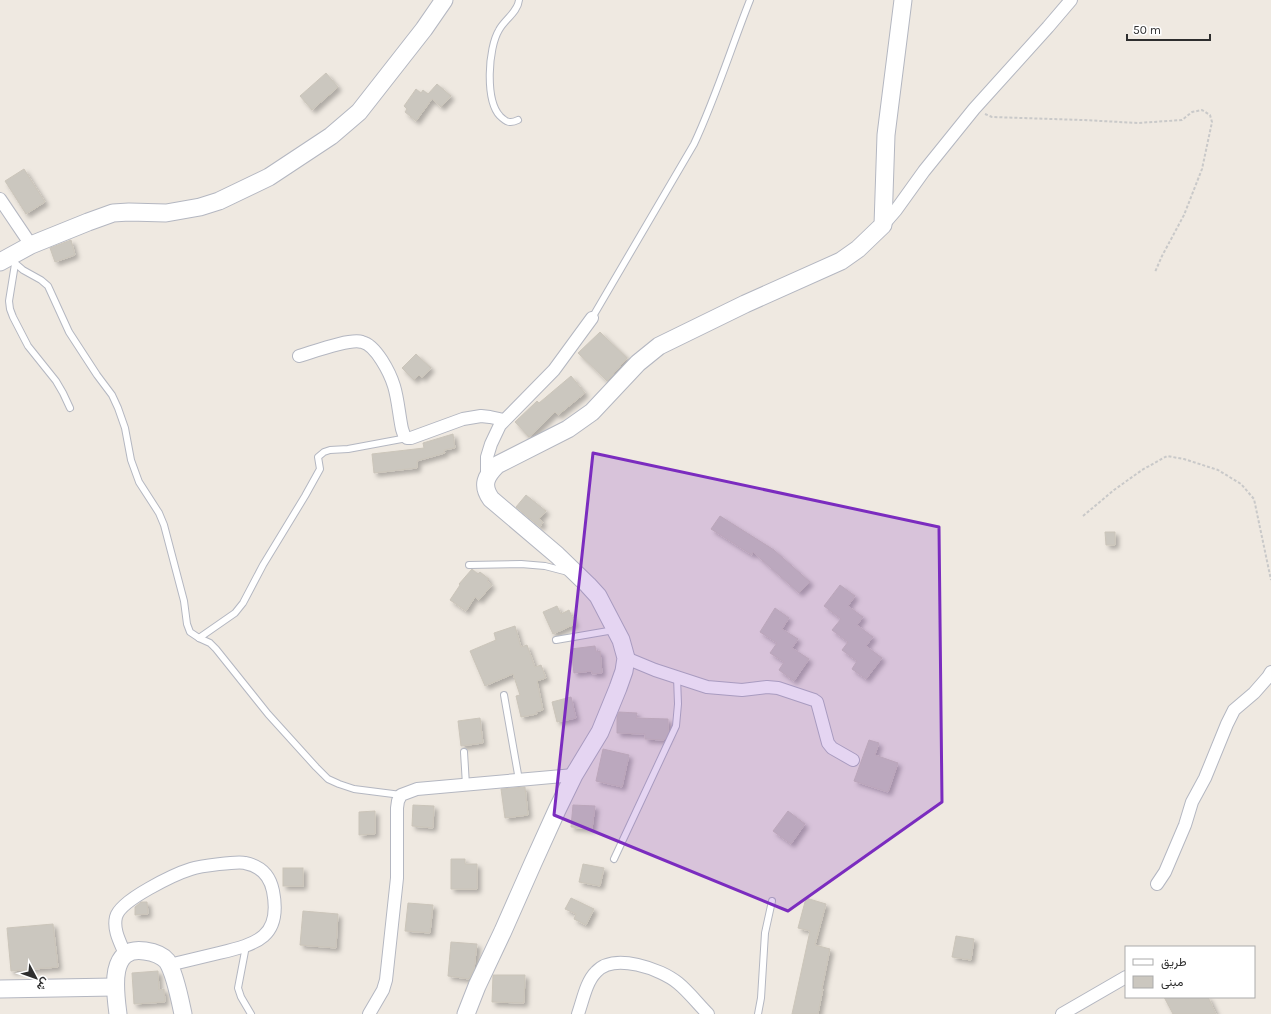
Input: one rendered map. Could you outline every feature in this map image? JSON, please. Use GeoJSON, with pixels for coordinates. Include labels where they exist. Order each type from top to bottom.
{"type":"FeatureCollection","features":[{"type":"Feature","properties":{"kind":"street"},"geometry":{"type":"LineString","coordinates":[[8,261],[31,244],[88,222],[113,214],[129,212],[166,213],[200,207],[219,201],[269,177],[331,136],[359,112],[424,29],[444,0]]}},
{"type":"Feature","properties":{"kind":"street"},"geometry":{"type":"LineString","coordinates":[[883,225],[886,135],[903,0]]}},
{"type":"Feature","properties":{"kind":"street"},"geometry":{"type":"LineString","coordinates":[[466,1014],[477,986],[574,775],[600,732],[624,671],[626,658],[624,647],[598,596],[557,555],[491,500],[485,487],[490,472],[497,465],[568,429],[592,412],[638,363],[659,346],[745,304],[841,261],[858,249],[896,210],[924,171],[974,109],[1071,0]]}},
{"type":"Feature","properties":{"kind":"street"},"geometry":{"type":"LineString","coordinates":[[0,199],[31,244]]}},
{"type":"Feature","properties":{"kind":"street"},"geometry":{"type":"LineString","coordinates":[[487,479],[487,457],[495,434],[504,420],[554,370],[592,318]]}},
{"type":"Feature","properties":{"kind":"street"},"geometry":{"type":"LineString","coordinates":[[299,356],[350,342],[362,341],[367,344],[374,350],[384,364],[394,387],[402,429],[407,438],[411,438],[463,419],[490,416],[504,420]]}},
{"type":"Feature","properties":{"kind":"street"},"geometry":{"type":"LineString","coordinates":[[626,658],[655,670],[707,687],[742,690],[767,687],[778,688],[814,700],[817,702],[828,743],[832,748],[853,760]]}},
{"type":"Feature","properties":{"kind":"street"},"geometry":{"type":"LineString","coordinates":[[1157,884],[1165,872],[1192,802],[1205,778],[1226,724],[1234,710],[1254,692],[1271,672]]}},
{"type":"Feature","properties":{"kind":"street"},"geometry":{"type":"LineString","coordinates":[[369,1014],[383,990],[386,980],[397,878],[397,808],[401,795],[417,789],[574,775]]}},
{"type":"Feature","properties":{"kind":"street"},"geometry":{"type":"LineString","coordinates":[[125,954],[115,930],[116,915],[129,901],[161,882],[192,869],[244,862],[261,869],[271,881],[274,897],[274,914],[269,930],[259,941],[246,946],[169,965]]}},
{"type":"Feature","properties":{"kind":"street"},"geometry":{"type":"LineString","coordinates":[[118,1014],[114,987],[119,962],[125,954],[136,950],[160,955],[166,959],[178,993],[183,1014]]}},
{"type":"Feature","properties":{"kind":"street"},"geometry":{"type":"LineString","coordinates":[[578,1014],[589,982],[596,971],[616,963],[632,964],[662,973],[678,983],[708,1014]]}},
{"type":"Feature","properties":{"kind":"street"},"geometry":{"type":"LineString","coordinates":[[1062,1014],[1125,978]]}},
{"type":"Feature","properties":{"kind":"street"},"geometry":{"type":"LineString","coordinates":[[0,989],[114,987]]}},
{"type":"Feature","properties":{"kind":"lane"},"geometry":{"type":"LineString","coordinates":[[518,120],[512,123],[507,122],[498,114],[494,107],[491,95],[490,67],[494,40],[499,30],[516,9],[519,0]]}},
{"type":"Feature","properties":{"kind":"lane"},"geometry":{"type":"LineString","coordinates":[[592,318],[694,144],[722,77],[750,0]]}},
{"type":"Feature","properties":{"kind":"lane"},"geometry":{"type":"LineString","coordinates":[[8,261],[10,308],[13,317],[28,346],[56,381],[70,408]]}},
{"type":"Feature","properties":{"kind":"lane"},"geometry":{"type":"LineString","coordinates":[[8,261],[41,280],[48,286],[60,316],[69,332],[112,395],[125,428],[131,460],[139,482],[159,513],[164,525],[184,601],[186,624],[190,632],[210,643],[216,649],[268,714],[328,779],[354,789],[401,795]]}},
{"type":"Feature","properties":{"kind":"lane"},"geometry":{"type":"LineString","coordinates":[[199,638],[234,613],[243,603],[263,565],[320,469],[318,457],[324,452],[330,450],[348,449],[407,438]]}},
{"type":"Feature","properties":{"kind":"lane"},"geometry":{"type":"LineString","coordinates":[[469,566],[521,564],[544,566],[577,575]]}},
{"type":"Feature","properties":{"kind":"lane"},"geometry":{"type":"LineString","coordinates":[[556,640],[616,630]]}},
{"type":"Feature","properties":{"kind":"lane"},"geometry":{"type":"LineString","coordinates":[[614,859],[676,726],[678,704],[677,677]]}},
{"type":"Feature","properties":{"kind":"lane"},"geometry":{"type":"LineString","coordinates":[[504,694],[519,780]]}},
{"type":"Feature","properties":{"kind":"lane"},"geometry":{"type":"LineString","coordinates":[[464,752],[466,784]]}},
{"type":"Feature","properties":{"kind":"lane"},"geometry":{"type":"LineString","coordinates":[[758,1014],[761,998],[765,933],[772,901]]}},
{"type":"Feature","properties":{"kind":"lane"},"geometry":{"type":"LineString","coordinates":[[246,946],[238,988],[241,997],[251,1014]]}},
{"type":"Feature","properties":{"kind":"path"},"geometry":{"type":"LineString","coordinates":[[974,109],[992,117],[1138,123],[1182,120],[1192,112],[1202,110],[1210,115],[1212,122],[1202,169],[1184,215],[1162,256],[1156,272]]}},
{"type":"Feature","properties":{"kind":"path"},"geometry":{"type":"LineString","coordinates":[[1083,516],[1114,490],[1142,470],[1167,456],[1184,459],[1218,470],[1241,484],[1254,499],[1271,580]]}},
{"type":"Feature","properties":{"kind":"highlighted area"},"geometry":{"type":"Polygon","coordinates":[[[593,453],[939,527],[942,802],[788,911],[554,815],[593,453]]]}},
{"type":"Feature","properties":{"kind":"building"},"geometry":{"type":"Polygon","coordinates":[[[326,73],[338,87],[312,110],[300,96],[326,73]]]}},
{"type":"Feature","properties":{"kind":"building"},"geometry":{"type":"Polygon","coordinates":[[[437,84],[451,96],[441,107],[432,99],[416,121],[405,112],[407,109],[404,106],[416,89],[421,93],[423,90],[428,94],[437,84]]]}},
{"type":"Feature","properties":{"kind":"building"},"geometry":{"type":"Polygon","coordinates":[[[24,169],[45,202],[26,214],[5,181],[24,169]]]}},
{"type":"Feature","properties":{"kind":"building"},"geometry":{"type":"Polygon","coordinates":[[[71,240],[75,255],[55,262],[50,248],[71,240]]]}},
{"type":"Feature","properties":{"kind":"building"},"geometry":{"type":"Polygon","coordinates":[[[600,332],[627,358],[607,381],[578,353],[600,332]]]}},
{"type":"Feature","properties":{"kind":"building"},"geometry":{"type":"Polygon","coordinates":[[[416,354],[431,368],[422,378],[419,375],[414,380],[402,368],[416,354]]]}},
{"type":"Feature","properties":{"kind":"building"},"geometry":{"type":"Polygon","coordinates":[[[571,376],[585,393],[558,415],[555,412],[529,437],[515,422],[537,401],[539,403],[571,376]]]}},
{"type":"Feature","properties":{"kind":"building"},"geometry":{"type":"Polygon","coordinates":[[[453,434],[455,448],[444,450],[445,453],[417,461],[417,468],[374,473],[372,454],[424,448],[423,443],[453,434]]]}},
{"type":"Feature","properties":{"kind":"building"},"geometry":{"type":"Polygon","coordinates":[[[526,495],[546,511],[539,519],[543,522],[540,527],[516,507],[526,495]]]}},
{"type":"Feature","properties":{"kind":"building"},"geometry":{"type":"Polygon","coordinates":[[[720,516],[774,550],[810,582],[799,593],[753,552],[752,555],[711,529],[720,516]]]}},
{"type":"Feature","properties":{"kind":"building"},"geometry":{"type":"Polygon","coordinates":[[[1105,532],[1115,532],[1115,545],[1106,545],[1105,532]]]}},
{"type":"Feature","properties":{"kind":"building"},"geometry":{"type":"Polygon","coordinates":[[[472,569],[478,574],[480,572],[489,579],[487,581],[492,585],[479,600],[475,597],[466,611],[450,600],[460,585],[459,584],[472,569]]]}},
{"type":"Feature","properties":{"kind":"building"},"geometry":{"type":"Polygon","coordinates":[[[840,585],[855,596],[848,606],[863,617],[857,625],[873,637],[866,646],[882,658],[866,679],[852,669],[857,661],[842,650],[848,642],[832,630],[841,619],[824,606],[840,585]]]}},
{"type":"Feature","properties":{"kind":"building"},"geometry":{"type":"Polygon","coordinates":[[[557,606],[561,614],[569,610],[575,624],[553,634],[543,612],[557,606]]]}},
{"type":"Feature","properties":{"kind":"building"},"geometry":{"type":"Polygon","coordinates":[[[775,608],[789,618],[782,629],[798,639],[792,648],[809,659],[794,681],[779,670],[784,662],[770,653],[777,643],[760,632],[775,608]]]}},
{"type":"Feature","properties":{"kind":"building"},"geometry":{"type":"Polygon","coordinates":[[[515,626],[521,647],[527,645],[535,667],[541,665],[546,678],[537,681],[543,710],[536,712],[537,714],[521,717],[516,696],[520,695],[513,674],[485,686],[470,651],[496,640],[494,633],[515,626]]]}},
{"type":"Feature","properties":{"kind":"building"},"geometry":{"type":"Polygon","coordinates":[[[595,646],[596,652],[600,651],[602,673],[592,674],[592,671],[574,673],[571,649],[595,646]]]}},
{"type":"Feature","properties":{"kind":"building"},"geometry":{"type":"Polygon","coordinates":[[[571,697],[576,718],[557,722],[552,702],[571,697]]]}},
{"type":"Feature","properties":{"kind":"building"},"geometry":{"type":"Polygon","coordinates":[[[619,712],[637,713],[636,718],[668,719],[668,734],[664,740],[645,739],[645,734],[617,733],[617,716],[619,712]]]}},
{"type":"Feature","properties":{"kind":"building"},"geometry":{"type":"Polygon","coordinates":[[[480,718],[483,743],[461,746],[458,721],[480,718]]]}},
{"type":"Feature","properties":{"kind":"building"},"geometry":{"type":"Polygon","coordinates":[[[869,740],[879,743],[875,755],[898,763],[888,792],[854,781],[869,740]]]}},
{"type":"Feature","properties":{"kind":"building"},"geometry":{"type":"Polygon","coordinates":[[[603,749],[629,755],[622,787],[596,781],[603,749]]]}},
{"type":"Feature","properties":{"kind":"building"},"geometry":{"type":"Polygon","coordinates":[[[525,787],[528,815],[505,818],[501,789],[525,787]]]}},
{"type":"Feature","properties":{"kind":"building"},"geometry":{"type":"Polygon","coordinates":[[[413,805],[434,806],[433,828],[412,826],[413,805]]]}},
{"type":"Feature","properties":{"kind":"building"},"geometry":{"type":"Polygon","coordinates":[[[573,805],[595,806],[592,829],[571,827],[573,805]]]}},
{"type":"Feature","properties":{"kind":"building"},"geometry":{"type":"Polygon","coordinates":[[[375,811],[375,834],[359,835],[359,812],[375,811]]]}},
{"type":"Feature","properties":{"kind":"building"},"geometry":{"type":"Polygon","coordinates":[[[788,811],[805,824],[791,844],[773,831],[788,811]]]}},
{"type":"Feature","properties":{"kind":"building"},"geometry":{"type":"Polygon","coordinates":[[[451,859],[465,859],[465,864],[477,864],[477,889],[451,889],[451,859]]]}},
{"type":"Feature","properties":{"kind":"building"},"geometry":{"type":"Polygon","coordinates":[[[583,864],[604,868],[600,886],[579,882],[583,864]]]}},
{"type":"Feature","properties":{"kind":"building"},"geometry":{"type":"Polygon","coordinates":[[[283,868],[303,868],[303,886],[283,886],[283,868]]]}},
{"type":"Feature","properties":{"kind":"building"},"geometry":{"type":"Polygon","coordinates":[[[571,898],[594,909],[586,925],[574,919],[576,914],[565,909],[571,898]]]}},
{"type":"Feature","properties":{"kind":"building"},"geometry":{"type":"Polygon","coordinates":[[[806,898],[826,904],[815,945],[830,949],[818,1014],[792,1014],[810,931],[798,928],[806,898]]]}},
{"type":"Feature","properties":{"kind":"building"},"geometry":{"type":"Polygon","coordinates":[[[141,902],[147,902],[148,914],[135,915],[135,907],[141,902]]]}},
{"type":"Feature","properties":{"kind":"building"},"geometry":{"type":"Polygon","coordinates":[[[408,903],[433,905],[430,933],[405,931],[408,903]]]}},
{"type":"Feature","properties":{"kind":"building"},"geometry":{"type":"Polygon","coordinates":[[[303,911],[338,914],[336,948],[300,945],[303,911]]]}},
{"type":"Feature","properties":{"kind":"building"},"geometry":{"type":"Polygon","coordinates":[[[53,924],[58,967],[11,971],[7,928],[53,924]]]}},
{"type":"Feature","properties":{"kind":"building"},"geometry":{"type":"Polygon","coordinates":[[[956,936],[974,939],[971,960],[952,957],[956,936]]]}},
{"type":"Feature","properties":{"kind":"building"},"geometry":{"type":"Polygon","coordinates":[[[451,942],[477,944],[474,969],[469,979],[448,976],[451,942]]]}},
{"type":"Feature","properties":{"kind":"building"},"geometry":{"type":"Polygon","coordinates":[[[158,971],[159,990],[164,989],[165,1002],[134,1004],[132,973],[158,971]]]}},
{"type":"Feature","properties":{"kind":"building"},"geometry":{"type":"Polygon","coordinates":[[[493,975],[525,975],[524,1003],[492,1002],[493,975]]]}},
{"type":"Feature","properties":{"kind":"building"},"geometry":{"type":"Polygon","coordinates":[[[1165,998],[1208,998],[1216,1014],[1173,1014],[1165,998]]]}}]}
